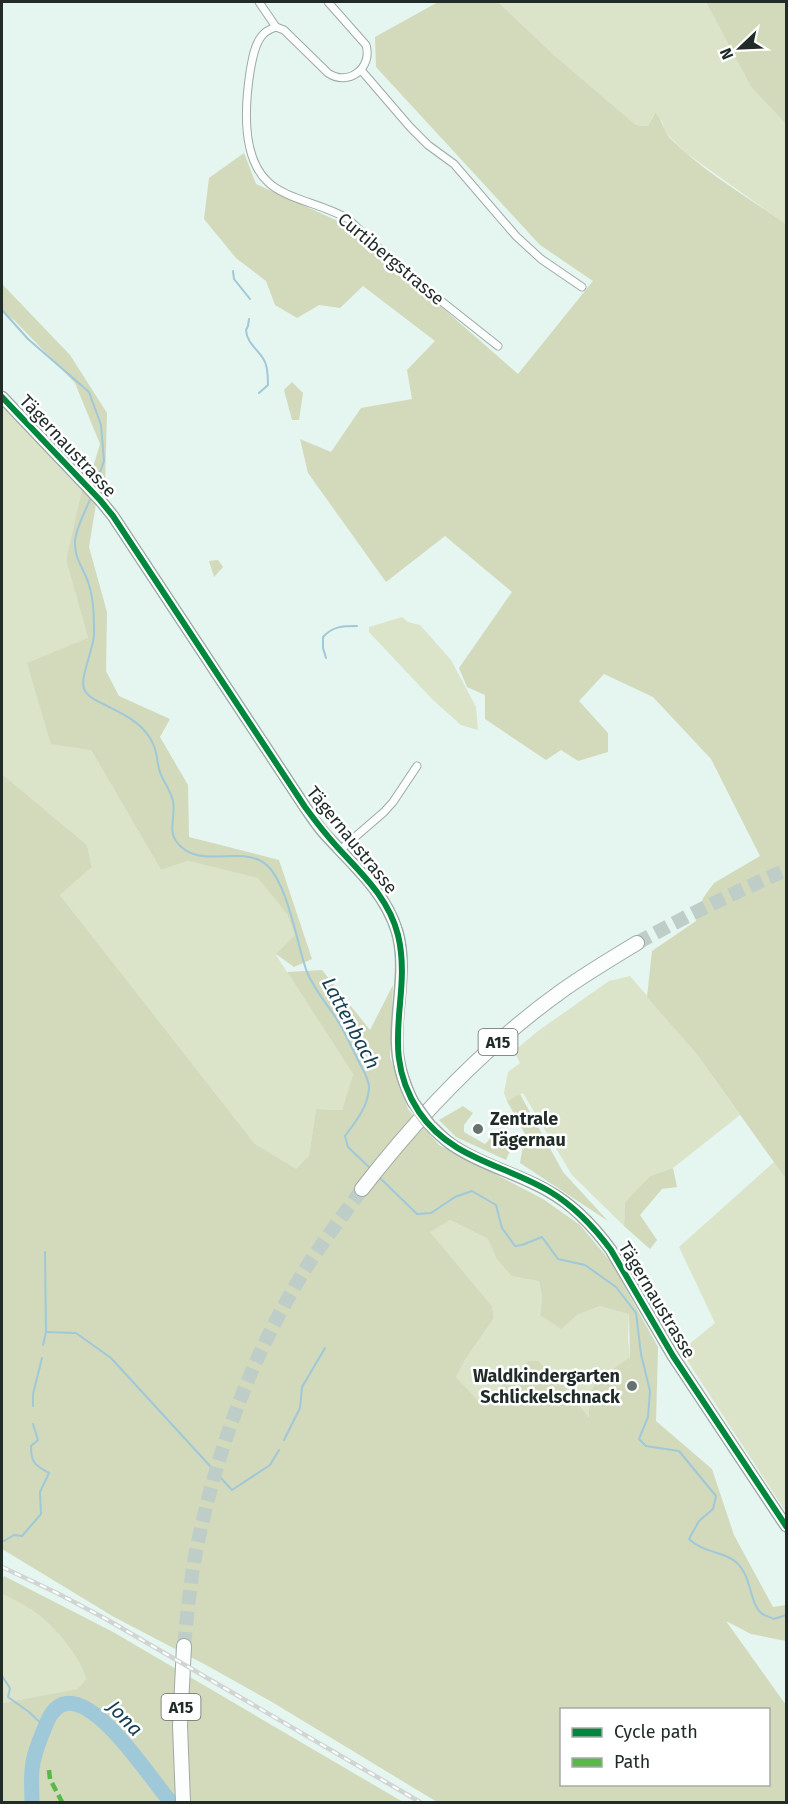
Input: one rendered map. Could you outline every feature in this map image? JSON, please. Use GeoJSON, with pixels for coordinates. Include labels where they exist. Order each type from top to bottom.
{"type":"FeatureCollection","features":[{"type":"Feature","properties":{"kind":"highway","name":"A15"},"geometry":{"type":"LineString","coordinates":[[366,1184],[426,1111],[487,1051],[564,990],[637,943]]}},
{"type":"Feature","properties":{"kind":"highway","name":"A15"},"geometry":{"type":"LineString","coordinates":[[183,1803],[181,1704],[184,1646]]}},
{"type":"Feature","properties":{"kind":"street"},"geometry":{"type":"LineString","coordinates":[[259,2],[276,27],[284,30],[332,76],[345,78],[361,70],[367,57],[366,45],[328,2]]}},
{"type":"Feature","properties":{"kind":"street","name":"Curtibergstrasse"},"geometry":{"type":"LineString","coordinates":[[276,27],[267,31],[256,46],[245,112],[253,157],[262,176],[278,190],[348,219],[402,270],[498,346]]}},
{"type":"Feature","properties":{"kind":"street"},"geometry":{"type":"LineString","coordinates":[[361,70],[410,127],[428,145],[453,164],[516,236],[541,259],[582,287]]}},
{"type":"Feature","properties":{"kind":"street","name":"Tägernaustrasse"},"geometry":{"type":"LineString","coordinates":[[2,398],[113,516],[305,807],[322,830],[368,879],[384,903],[397,933],[401,964],[398,1059],[413,1102],[429,1124],[457,1149],[534,1183],[556,1196],[587,1221],[611,1250],[673,1356],[786,1526]]}},
{"type":"Feature","properties":{"kind":"street"},"geometry":{"type":"LineString","coordinates":[[340,850],[389,807],[417,766]]}},
{"type":"Feature","properties":{"kind":"green space"},"geometry":{"type":"Polygon","coordinates":[[[438,2],[498,2],[555,56],[636,125],[648,126],[655,113],[669,137],[685,152],[786,224],[786,1179],[696,1053],[647,997],[652,951],[696,921],[703,898],[714,883],[760,856],[711,759],[653,697],[604,674],[579,701],[608,733],[608,752],[578,761],[561,750],[546,760],[485,719],[485,695],[467,687],[459,668],[512,592],[445,536],[386,582],[308,473],[300,439],[331,452],[361,408],[412,399],[407,370],[435,341],[363,286],[340,308],[319,305],[297,318],[275,305],[266,281],[236,258],[204,219],[209,178],[244,153],[256,184],[349,226],[518,374],[593,281],[540,245],[376,67],[375,37],[438,2]]]}},
{"type":"Feature","properties":{"kind":"green space"},"geometry":{"type":"Polygon","coordinates":[[[498,2],[706,2],[751,87],[786,124],[786,224],[686,153],[665,132],[662,121],[654,114],[648,126],[636,125],[555,56],[498,2]]]}},
{"type":"Feature","properties":{"kind":"green space"},"geometry":{"type":"Polygon","coordinates":[[[706,2],[786,2],[786,124],[751,87],[706,2]]]}},
{"type":"Feature","properties":{"kind":"green space"},"geometry":{"type":"Polygon","coordinates":[[[2,284],[70,355],[107,413],[105,486],[91,474],[100,444],[75,383],[14,320],[2,312],[2,284]]]}},
{"type":"Feature","properties":{"kind":"green space"},"geometry":{"type":"Polygon","coordinates":[[[292,382],[303,393],[299,420],[292,420],[284,390],[292,382]]]}},
{"type":"Feature","properties":{"kind":"green space"},"geometry":{"type":"Polygon","coordinates":[[[4,406],[82,491],[66,560],[88,638],[91,750],[161,870],[188,861],[259,878],[287,914],[295,935],[276,955],[353,1074],[342,1110],[316,1109],[309,1157],[295,1170],[255,1144],[60,895],[92,867],[87,845],[2,774],[2,407],[4,406]]]}},
{"type":"Feature","properties":{"kind":"green space"},"geometry":{"type":"Polygon","coordinates":[[[82,490],[96,504],[89,547],[107,612],[106,671],[119,696],[170,719],[160,737],[188,785],[189,837],[279,860],[312,959],[294,967],[276,954],[295,935],[287,914],[258,878],[188,861],[161,870],[91,750],[51,744],[27,663],[88,638],[66,560],[82,490]]]}},
{"type":"Feature","properties":{"kind":"green space"},"geometry":{"type":"Polygon","coordinates":[[[218,560],[223,567],[214,577],[209,561],[218,560]]]}},
{"type":"Feature","properties":{"kind":"green space"},"geometry":{"type":"Polygon","coordinates":[[[402,617],[408,622],[420,625],[451,660],[476,707],[478,730],[461,725],[433,700],[369,632],[369,627],[402,617]]]}},
{"type":"Feature","properties":{"kind":"green space"},"geometry":{"type":"Polygon","coordinates":[[[2,774],[87,845],[92,867],[60,895],[255,1144],[296,1169],[309,1156],[316,1109],[342,1110],[353,1074],[287,972],[322,970],[370,1030],[393,985],[390,1057],[408,1109],[439,1145],[543,1199],[580,1225],[611,1262],[658,1347],[656,1421],[712,1469],[734,1535],[773,1607],[786,1605],[786,1641],[751,1634],[726,1621],[786,1705],[786,1802],[437,1802],[272,1702],[114,1617],[2,1549],[2,774]],[[450,1220],[430,1232],[492,1306],[494,1318],[456,1377],[481,1404],[528,1361],[538,1361],[569,1392],[589,1418],[589,1394],[598,1379],[630,1357],[629,1314],[600,1306],[577,1315],[561,1329],[540,1315],[542,1297],[539,1281],[512,1276],[496,1258],[488,1239],[450,1220]]]}},
{"type":"Feature","properties":{"kind":"green space"},"geometry":{"type":"Polygon","coordinates":[[[630,976],[696,1053],[740,1115],[673,1168],[650,1176],[625,1202],[624,1226],[572,1175],[523,1093],[507,1101],[504,1093],[508,1072],[520,1063],[514,1051],[538,1031],[609,981],[630,976]]]}},
{"type":"Feature","properties":{"kind":"green space"},"geometry":{"type":"Polygon","coordinates":[[[520,1094],[563,1172],[608,1221],[520,1163],[525,1134],[507,1101],[520,1094]]]}},
{"type":"Feature","properties":{"kind":"green space"},"geometry":{"type":"Polygon","coordinates":[[[463,1106],[473,1113],[464,1125],[464,1132],[485,1144],[500,1128],[515,1140],[506,1160],[456,1137],[439,1120],[463,1106]]]}},
{"type":"Feature","properties":{"kind":"green space"},"geometry":{"type":"Polygon","coordinates":[[[774,1162],[786,1179],[786,1512],[681,1351],[715,1323],[679,1247],[774,1162]]]}},
{"type":"Feature","properties":{"kind":"green space"},"geometry":{"type":"Polygon","coordinates":[[[673,1168],[677,1187],[662,1189],[640,1215],[657,1240],[650,1249],[624,1226],[625,1202],[650,1176],[673,1168]]]}},
{"type":"Feature","properties":{"kind":"green space"},"geometry":{"type":"Polygon","coordinates":[[[450,1220],[488,1239],[496,1258],[539,1281],[542,1297],[540,1315],[577,1315],[600,1306],[629,1313],[630,1357],[598,1379],[589,1394],[589,1419],[569,1392],[528,1361],[480,1404],[456,1377],[494,1318],[492,1306],[429,1231],[450,1220]]]}},
{"type":"Feature","properties":{"kind":"green space"},"geometry":{"type":"Polygon","coordinates":[[[4,1576],[113,1632],[403,1802],[2,1802],[2,1703],[78,1689],[86,1679],[77,1659],[63,1638],[36,1613],[2,1594],[4,1576]]]}},
{"type":"Feature","properties":{"kind":"green space"},"geometry":{"type":"Polygon","coordinates":[[[2,1594],[36,1613],[62,1638],[77,1659],[86,1679],[79,1689],[2,1703],[2,1594]]]}},
{"type":"Feature","properties":{"kind":"waterway"},"geometry":{"type":"LineString","coordinates":[[233,271],[234,279],[250,299]]}},
{"type":"Feature","properties":{"kind":"waterway","name":"Lattenbach"},"geometry":{"type":"LineString","coordinates":[[2,310],[28,339],[89,392],[101,425],[104,461],[95,487]]}},
{"type":"Feature","properties":{"kind":"waterway"},"geometry":{"type":"LineString","coordinates":[[249,319],[247,335],[264,360],[267,369],[268,385],[259,393]]}},
{"type":"Feature","properties":{"kind":"waterway","name":"Lattenbach"},"geometry":{"type":"LineString","coordinates":[[92,495],[79,525],[75,542],[76,554],[91,591],[93,610],[94,634],[83,680],[85,691],[93,699],[133,720],[150,738],[160,773],[173,801],[174,837],[184,850],[205,856],[251,857],[270,868],[278,880],[290,912],[307,972],[336,1018],[368,1081],[368,1095],[364,1108],[345,1136],[348,1147],[372,1170]]}},
{"type":"Feature","properties":{"kind":"waterway"},"geometry":{"type":"LineString","coordinates":[[326,658],[323,637],[338,627],[357,626]]}},
{"type":"Feature","properties":{"kind":"waterway","name":"Lattenbach"},"geometry":{"type":"LineString","coordinates":[[378,1176],[417,1214],[431,1213],[455,1197],[472,1191],[496,1205],[502,1228],[515,1246],[542,1237],[558,1259],[585,1265],[616,1287],[636,1313],[641,1354],[650,1391],[648,1417],[639,1439],[646,1446],[679,1451],[716,1496],[713,1509],[699,1521],[689,1539],[701,1547],[736,1562],[745,1574],[754,1602],[762,1614],[774,1619],[786,1615]]}},
{"type":"Feature","properties":{"kind":"waterway"},"geometry":{"type":"LineString","coordinates":[[43,1345],[46,1332],[45,1252]]}},
{"type":"Feature","properties":{"kind":"waterway"},"geometry":{"type":"LineString","coordinates":[[46,1332],[76,1333],[111,1358],[232,1490],[270,1465],[279,1450]]}},
{"type":"Feature","properties":{"kind":"waterway"},"geometry":{"type":"LineString","coordinates":[[284,1440],[300,1408],[302,1387],[325,1348]]}},
{"type":"Feature","properties":{"kind":"waterway"},"geometry":{"type":"LineString","coordinates":[[33,1406],[33,1394],[42,1358]]}},
{"type":"Feature","properties":{"kind":"waterway"},"geometry":{"type":"LineString","coordinates":[[2,1541],[14,1535],[22,1536],[41,1514],[40,1492],[49,1473],[37,1465],[32,1456],[31,1446],[38,1440],[33,1424]]}},
{"type":"Feature","properties":{"kind":"waterway"},"geometry":{"type":"LineString","coordinates":[[2,1676],[10,1688],[8,1697],[45,1727]]}},
{"type":"Feature","properties":{"kind":"waterway","name":"Jona"},"geometry":{"type":"LineString","coordinates":[[32,1802],[33,1764],[47,1722],[60,1706],[76,1704],[94,1713],[112,1730],[171,1802]]}},
{"type":"Feature","properties":{"kind":"tunnel"},"geometry":{"type":"LineString","coordinates":[[637,943],[786,870]]}},
{"type":"Feature","properties":{"kind":"tunnel"},"geometry":{"type":"LineString","coordinates":[[184,1646],[192,1575],[200,1533],[217,1468],[238,1404],[280,1312],[320,1247],[362,1189]]}},
{"type":"Feature","properties":{"kind":"railway"},"geometry":{"type":"LineString","coordinates":[[2,1567],[106,1619],[420,1802]]}},
{"type":"Feature","properties":{"kind":"marked path"},"geometry":{"type":"LineString","coordinates":[[49,1770],[50,1779],[62,1802]]}},
{"type":"Feature","properties":{"kind":"cycle path"},"geometry":{"type":"LineString","coordinates":[[2,397],[113,516],[305,807],[382,899],[394,922],[401,958],[402,980],[398,1023],[400,1066],[407,1089],[419,1112],[432,1128],[462,1151],[549,1191],[575,1210],[598,1233],[611,1250],[673,1356],[786,1526]]}},
{"type":"Feature","properties":{"kind":"place","name":"Zentrale Tägernau"},"geometry":{"type":"Point","coordinates":[478,1129]}},
{"type":"Feature","properties":{"kind":"place","name":"Waldkindergarten Schlickelschnack"},"geometry":{"type":"Point","coordinates":[632,1386]}}]}
